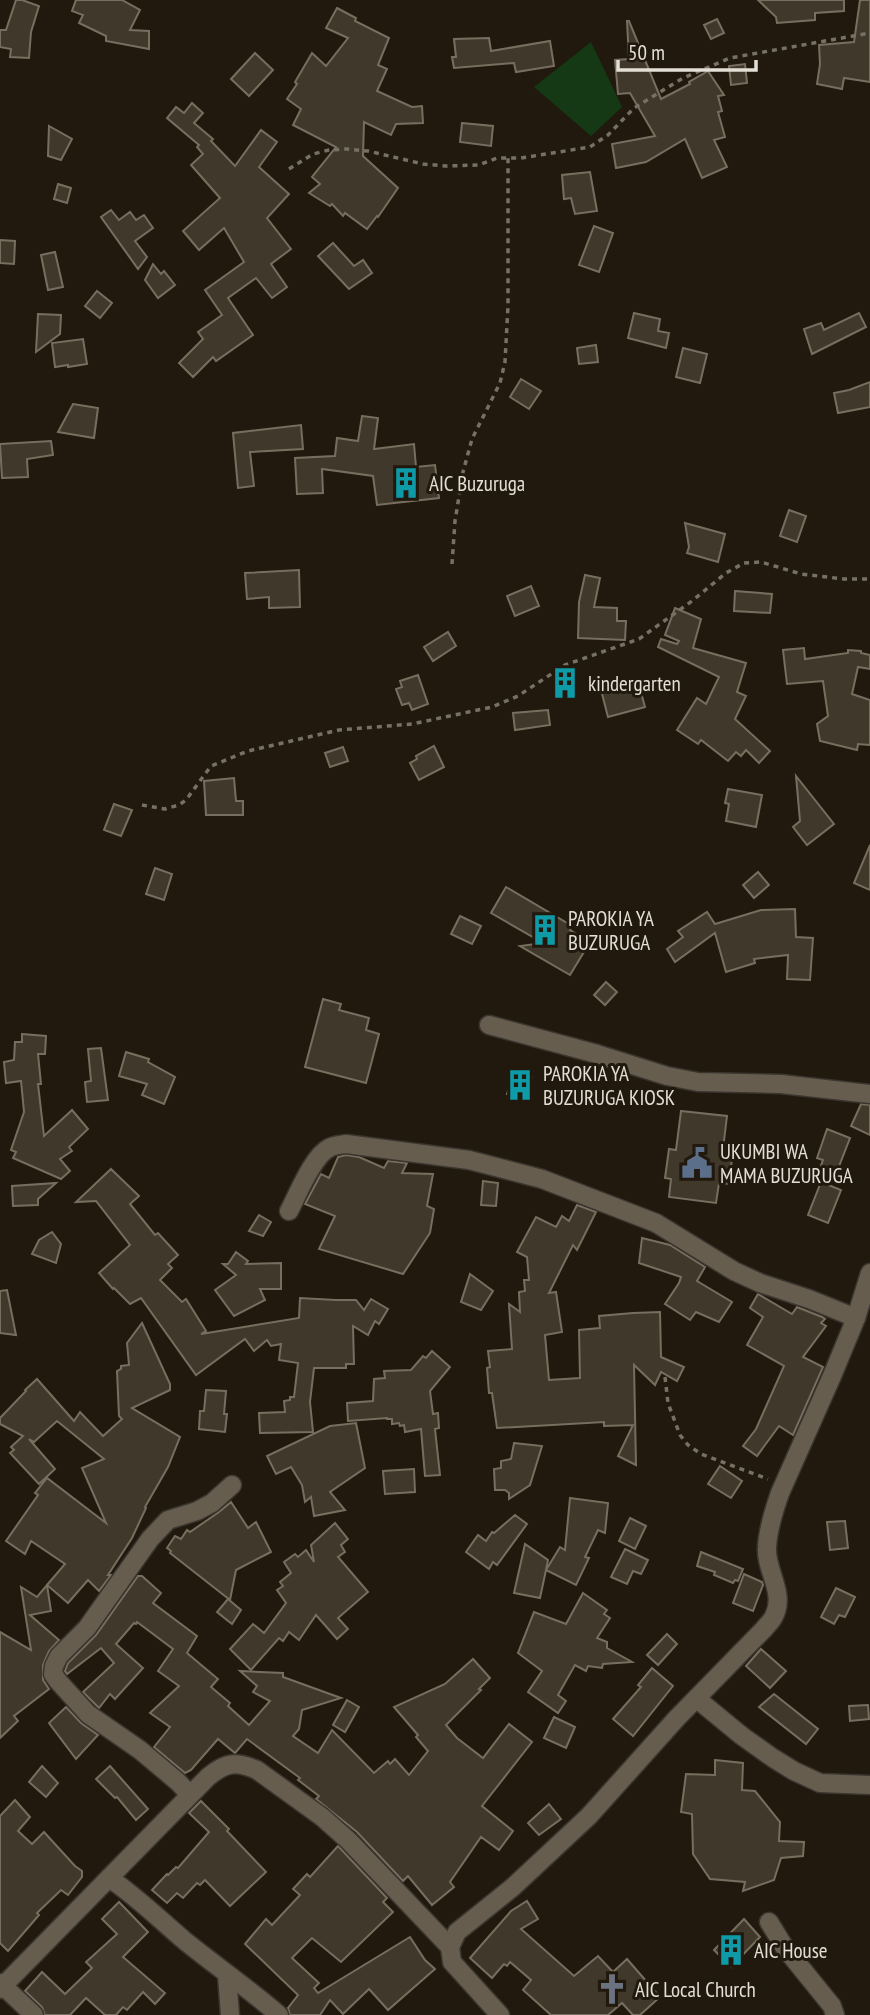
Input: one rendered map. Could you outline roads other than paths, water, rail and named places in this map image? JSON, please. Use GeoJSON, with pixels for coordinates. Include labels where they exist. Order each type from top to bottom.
{"type":"FeatureCollection","features":[{"type":"Feature","properties":{"kind":"street"},"geometry":{"type":"LineString","coordinates":[[489,1025],[667,1076],[698,1082],[781,1084],[870,1094]]}},
{"type":"Feature","properties":{"kind":"street"},"geometry":{"type":"LineString","coordinates":[[289,1211],[318,1158],[327,1148],[336,1145],[346,1144],[469,1160],[542,1179],[656,1223],[734,1271],[856,1318]]}},
{"type":"Feature","properties":{"kind":"street"},"geometry":{"type":"LineString","coordinates":[[500,2015],[452,1962],[450,1948],[457,1932],[513,1887],[589,1816],[676,1719],[775,1616],[778,1601],[766,1548],[771,1521],[784,1484],[856,1318],[870,1273]]}},
{"type":"Feature","properties":{"kind":"street"},"geometry":{"type":"LineString","coordinates":[[190,1795],[141,1750],[88,1714],[53,1674],[54,1666],[87,1628],[150,1539],[168,1520],[212,1503],[232,1485]]}},
{"type":"Feature","properties":{"kind":"street"},"geometry":{"type":"LineString","coordinates":[[697,1699],[742,1736],[794,1771],[820,1783],[870,1785]]}},
{"type":"Feature","properties":{"kind":"street"},"geometry":{"type":"LineString","coordinates":[[34,2015],[1,1986],[190,1795],[219,1768],[234,1763],[257,1770],[322,1817],[349,1841],[450,1948]]}},
{"type":"Feature","properties":{"kind":"street"},"geometry":{"type":"LineString","coordinates":[[109,1878],[279,2015]]}},
{"type":"Feature","properties":{"kind":"street"},"geometry":{"type":"LineString","coordinates":[[769,1922],[785,1948],[832,2006],[835,2015]]}},
{"type":"Feature","properties":{"kind":"street"},"geometry":{"type":"LineString","coordinates":[[227,1975],[230,2015]]}},
{"type":"Feature","properties":{"kind":"place","name":"AIC Buzuruga"},"geometry":{"type":"Point","coordinates":[406,483]}},
{"type":"Feature","properties":{"kind":"place","name":"kindergarten"},"geometry":{"type":"Point","coordinates":[565,683]}},
{"type":"Feature","properties":{"kind":"place","name":"PAROKIA YA BUZURUGA"},"geometry":{"type":"Point","coordinates":[545,930]}},
{"type":"Feature","properties":{"kind":"place","name":"PAROKIA YA BUZURUGA KIOSK"},"geometry":{"type":"Point","coordinates":[520,1085]}},
{"type":"Feature","properties":{"kind":"place","name":"UKUMBI WA MAMA BUZURUGA"},"geometry":{"type":"Point","coordinates":[697,1163]}},
{"type":"Feature","properties":{"kind":"place","name":"AIC House"},"geometry":{"type":"Point","coordinates":[731,1950]}},
{"type":"Feature","properties":{"kind":"place","name":"AIC Local Church"},"geometry":{"type":"Point","coordinates":[612,1989]}}]}
